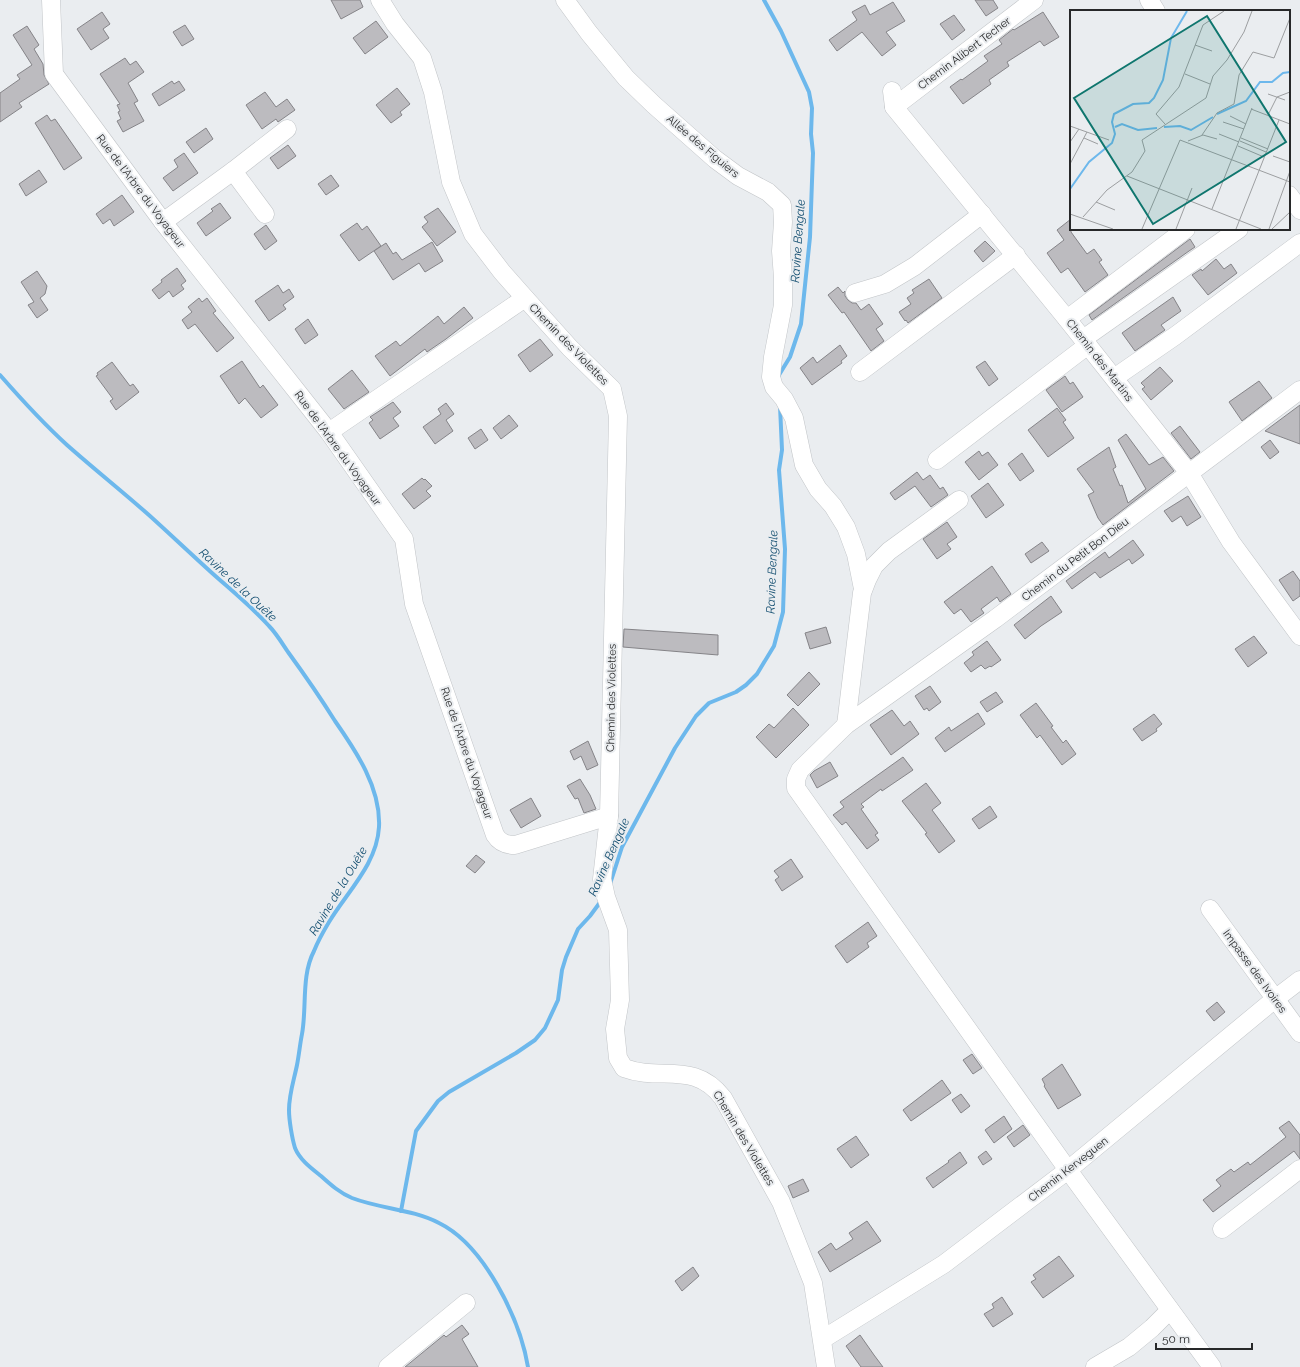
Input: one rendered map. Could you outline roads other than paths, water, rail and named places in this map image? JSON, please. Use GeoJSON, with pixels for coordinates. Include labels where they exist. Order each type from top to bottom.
{"type":"FeatureCollection","features":[{"type":"Feature","properties":{"kind":"street","name":"Rue de l'Arbre du Voyageur"},"geometry":{"type":"LineString","coordinates":[[51,0],[54,74],[163,222],[329,432],[404,539],[414,604],[495,835],[503,843],[515,845],[609,816]]}},
{"type":"Feature","properties":{"kind":"street","name":"Chemin des Violettes"},"geometry":{"type":"LineString","coordinates":[[380,0],[395,24],[422,58],[433,92],[451,182],[473,234],[502,272],[525,298],[570,348],[612,389],[618,416],[609,816],[602,879],[618,930],[620,1000],[615,1029],[618,1058],[624,1068],[634,1072],[697,1077],[715,1088],[723,1098],[781,1202],[813,1283],[823,1339],[826,1367]]}},
{"type":"Feature","properties":{"kind":"street","name":"Allée des Figuiers"},"geometry":{"type":"LineString","coordinates":[[565,0],[589,33],[626,78],[654,105],[715,159],[738,176],[768,192],[782,205],[783,222],[781,251],[783,305],[773,357],[771,378],[774,387],[784,399],[794,418],[804,465],[818,489],[833,506],[846,526],[856,554],[863,590]]}},
{"type":"Feature","properties":{"kind":"street"},"geometry":{"type":"LineString","coordinates":[[1148,0],[1155,10]]}},
{"type":"Feature","properties":{"kind":"street","name":"Chemin Alibert Techer"},"geometry":{"type":"LineString","coordinates":[[893,99],[1025,3]]}},
{"type":"Feature","properties":{"kind":"street","name":"Chemin des Martins"},"geometry":{"type":"LineString","coordinates":[[893,99],[982,214],[1086,342],[1189,473],[1231,542],[1300,636]]}},
{"type":"Feature","properties":{"kind":"street"},"geometry":{"type":"LineString","coordinates":[[163,222],[233,171],[287,128]]}},
{"type":"Feature","properties":{"kind":"street"},"geometry":{"type":"LineString","coordinates":[[233,171],[265,214]]}},
{"type":"Feature","properties":{"kind":"street"},"geometry":{"type":"LineString","coordinates":[[1290,196],[1300,210]]}},
{"type":"Feature","properties":{"kind":"street"},"geometry":{"type":"LineString","coordinates":[[856,293],[885,284],[915,266],[982,214]]}},
{"type":"Feature","properties":{"kind":"street"},"geometry":{"type":"LineString","coordinates":[[1067,319],[1185,230]]}},
{"type":"Feature","properties":{"kind":"street"},"geometry":{"type":"LineString","coordinates":[[937,460],[1086,342],[1238,230]]}},
{"type":"Feature","properties":{"kind":"street"},"geometry":{"type":"LineString","coordinates":[[1114,378],[1175,336],[1300,243]]}},
{"type":"Feature","properties":{"kind":"street"},"geometry":{"type":"LineString","coordinates":[[860,372],[1016,255]]}},
{"type":"Feature","properties":{"kind":"street"},"geometry":{"type":"LineString","coordinates":[[329,432],[525,298]]}},
{"type":"Feature","properties":{"kind":"street","name":"Chemin du Petit Bon Dieu"},"geometry":{"type":"LineString","coordinates":[[1068,1170],[796,788],[796,779],[800,770],[846,724],[995,620],[1300,390]]}},
{"type":"Feature","properties":{"kind":"street"},"geometry":{"type":"LineString","coordinates":[[846,724],[863,590],[874,566],[889,551],[960,500]]}},
{"type":"Feature","properties":{"kind":"street","name":"Impasse des Ivoires"},"geometry":{"type":"LineString","coordinates":[[1210,909],[1300,1033]]}},
{"type":"Feature","properties":{"kind":"street","name":"Chemin Kerveguen"},"geometry":{"type":"LineString","coordinates":[[823,1339],[944,1264],[1068,1170],[1300,980]]}},
{"type":"Feature","properties":{"kind":"street"},"geometry":{"type":"LineString","coordinates":[[1222,1229],[1300,1169]]}},
{"type":"Feature","properties":{"kind":"street"},"geometry":{"type":"LineString","coordinates":[[1068,1170],[1212,1367]]}},
{"type":"Feature","properties":{"kind":"street"},"geometry":{"type":"LineString","coordinates":[[388,1367],[466,1303]]}},
{"type":"Feature","properties":{"kind":"street"},"geometry":{"type":"LineString","coordinates":[[1095,1367],[1129,1347],[1152,1328],[1170,1310]]}},
{"type":"Feature","properties":{"kind":"waterway","name":"Ravine Bengale"},"geometry":{"type":"LineString","coordinates":[[764,0],[781,31],[809,92],[812,108],[811,134],[813,153],[810,237],[801,324],[790,357],[779,377]]}},
{"type":"Feature","properties":{"kind":"waterway","name":"Ravine de la Ouête"},"geometry":{"type":"LineString","coordinates":[[0,375],[32,411],[67,445],[150,516],[249,605],[272,629],[359,757],[376,798],[379,812],[377,840],[367,865],[336,911],[319,940],[307,971],[302,1034],[289,1104],[290,1124],[295,1148],[310,1167],[348,1196],[374,1205],[429,1218],[455,1234],[471,1248],[485,1266],[508,1306],[524,1348],[528,1367]]}},
{"type":"Feature","properties":{"kind":"waterway","name":"Ravine Bengale"},"geometry":{"type":"LineString","coordinates":[[610,884],[622,847],[675,748],[696,716],[709,703],[736,692],[746,685],[757,674],[774,646],[783,612],[785,549],[779,470],[782,450],[780,406]]}},
{"type":"Feature","properties":{"kind":"waterway","name":"Ravine Bengale"},"geometry":{"type":"LineString","coordinates":[[401,1211],[416,1131],[438,1101],[449,1092],[516,1053],[535,1040],[545,1028],[558,1000],[562,970],[578,929],[601,901]]}}]}
